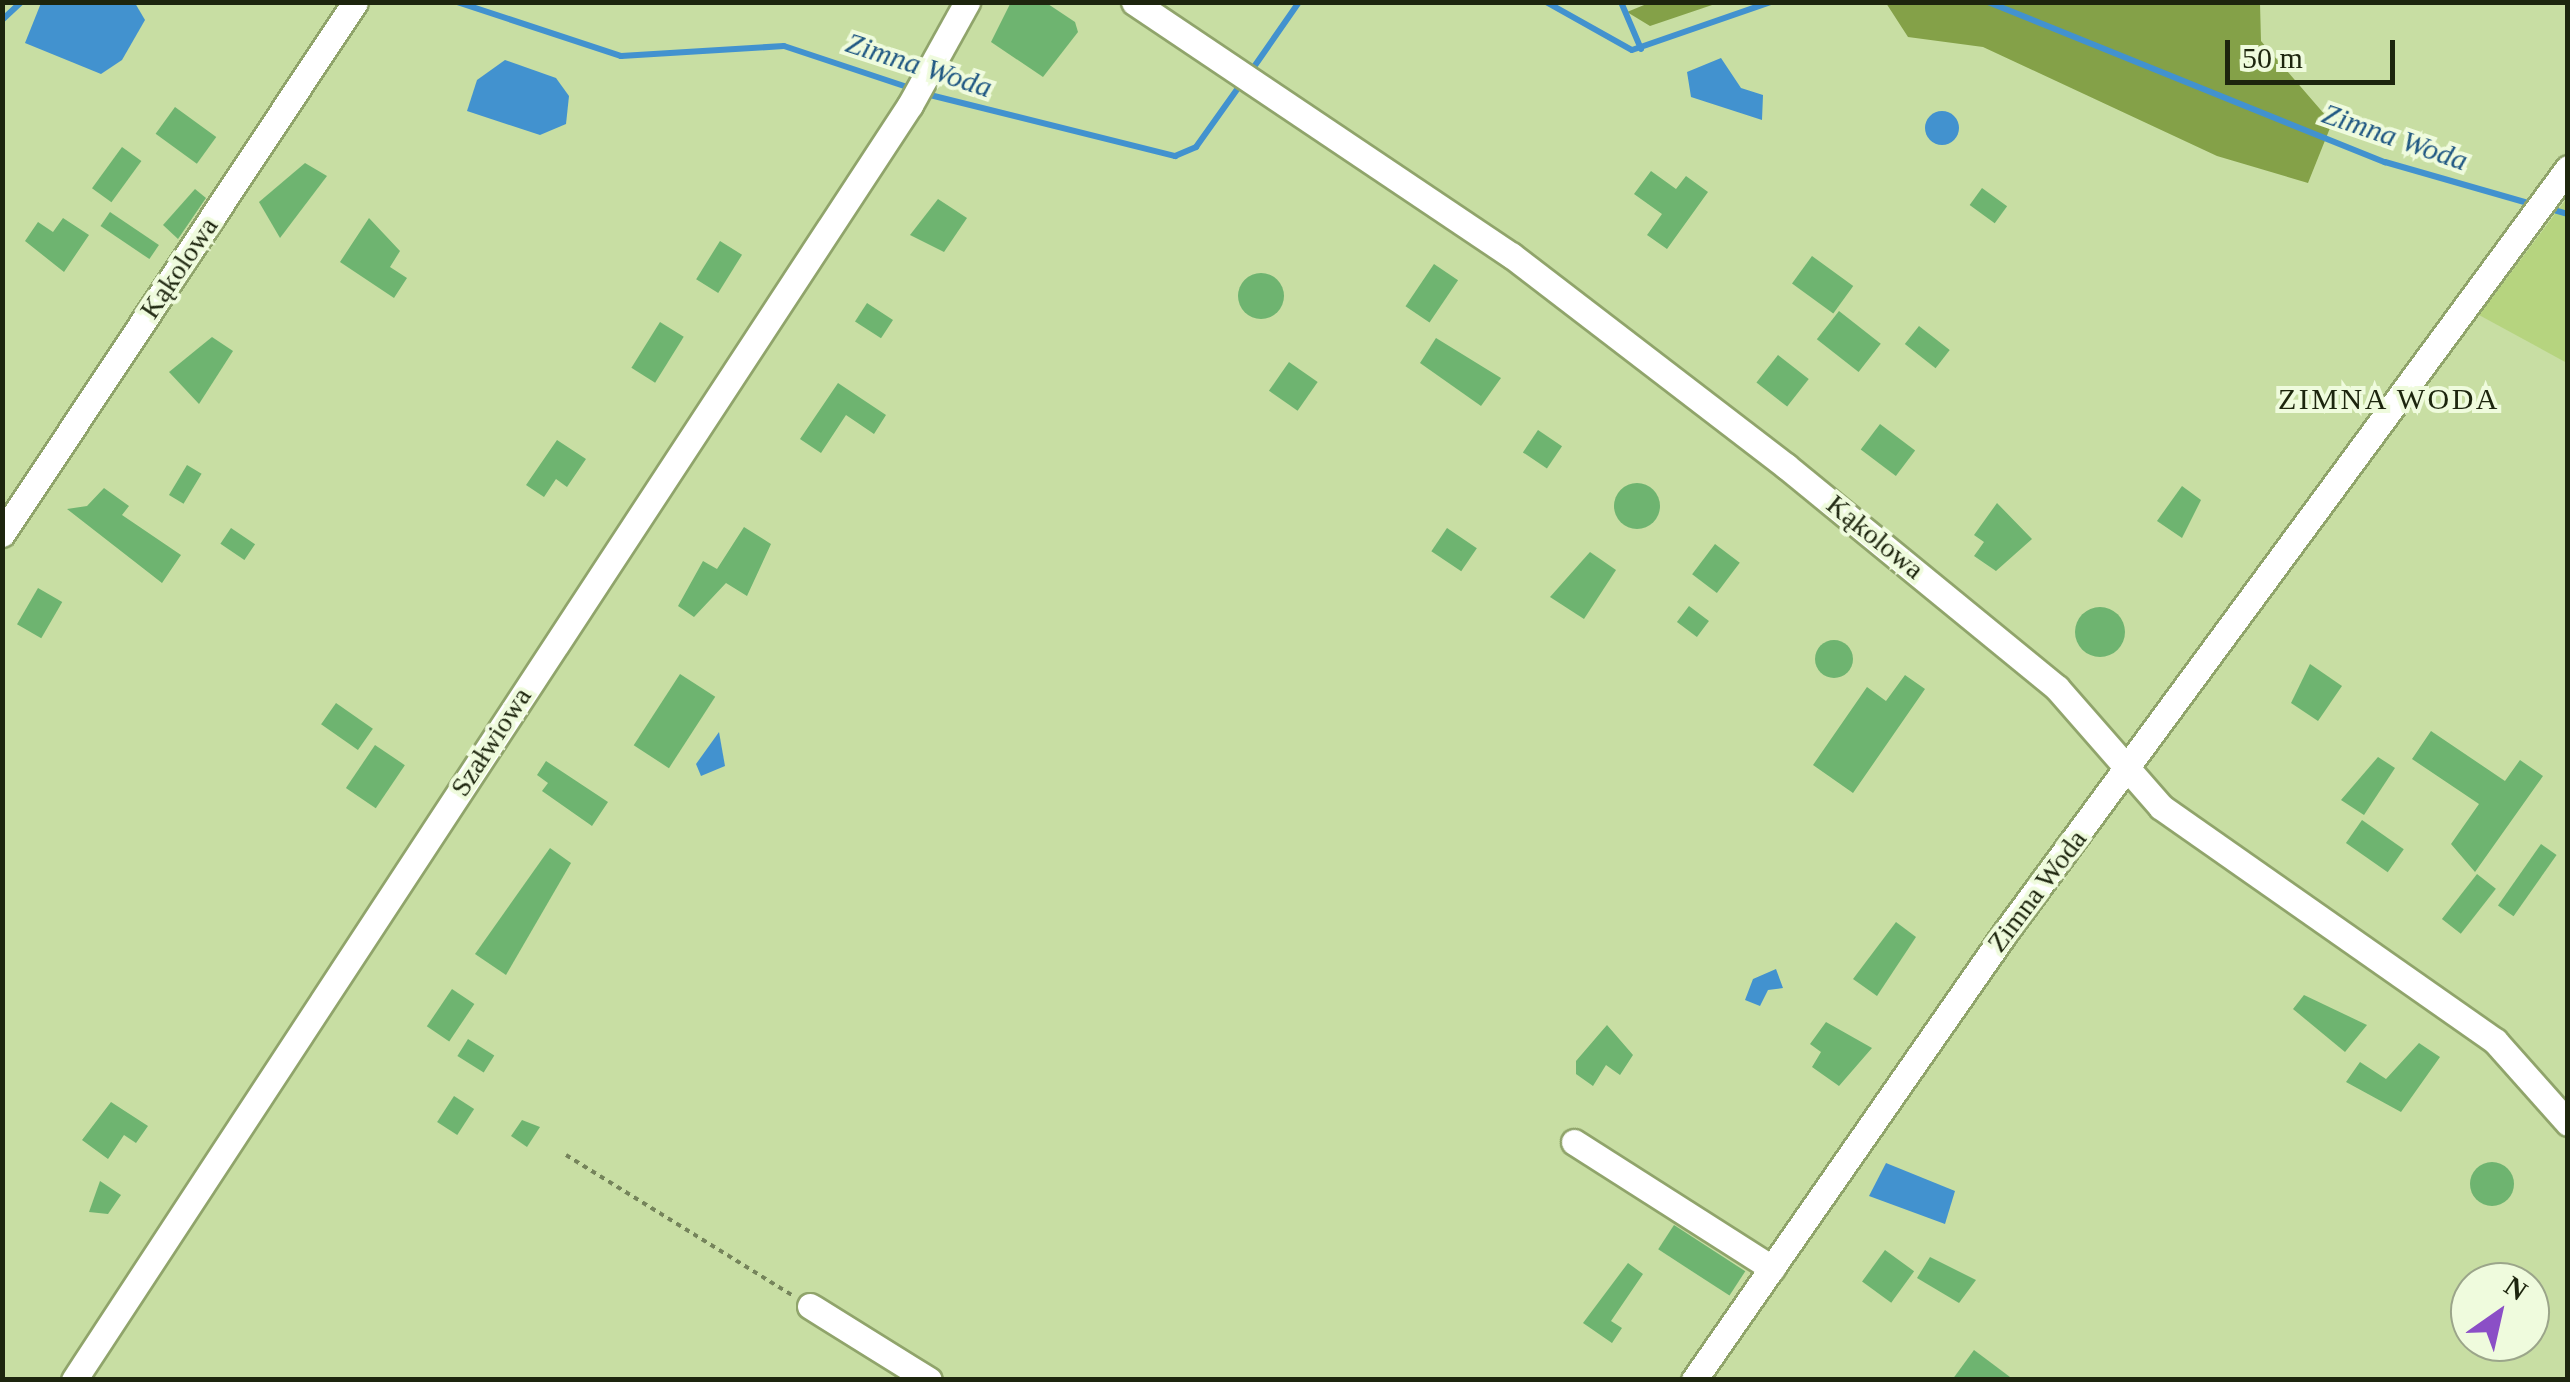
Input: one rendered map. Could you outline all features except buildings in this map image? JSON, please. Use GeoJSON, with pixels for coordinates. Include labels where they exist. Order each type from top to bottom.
{"type":"FeatureCollection","features":[{"type":"Feature","properties":{"kind":"street","name":"Kąkolowa"},"geometry":{"type":"LineString","coordinates":[[2,534],[355,2]]}},
{"type":"Feature","properties":{"kind":"street","name":"Szałwiowa"},"geometry":{"type":"LineString","coordinates":[[74,1380],[910,105],[918,76],[967,2]]}},
{"type":"Feature","properties":{"kind":"street","name":"Kąkolowa"},"geometry":{"type":"LineString","coordinates":[[1134,2],[1511,255],[1786,466],[2057,688],[2170,816],[2495,1041],[2568,1124]]}},
{"type":"Feature","properties":{"kind":"street","name":"Zimna Woda"},"geometry":{"type":"LineString","coordinates":[[1694,1380],[2127,771],[2562,175]]}},
{"type":"Feature","properties":{"kind":"street"},"geometry":{"type":"LineString","coordinates":[[1574,1142],[1772,1268]]}},
{"type":"Feature","properties":{"kind":"street"},"geometry":{"type":"LineString","coordinates":[[810,1306],[929,1380]]}},
{"type":"Feature","properties":{"kind":"path"},"geometry":{"type":"LineString","coordinates":[[566,1155],[810,1306]]}},
{"type":"Feature","properties":{"kind":"green space"},"geometry":{"type":"Polygon","coordinates":[[[1649,3],[1718,3],[1650,26],[1627,12],[1649,3]]]}},
{"type":"Feature","properties":{"kind":"green space"},"geometry":{"type":"Polygon","coordinates":[[[1886,3],[2260,3],[2261,41],[2332,123],[2308,183],[2217,156],[1983,47],[1908,37],[1886,3]]]}},
{"type":"Feature","properties":{"kind":"green space"},"geometry":{"type":"Polygon","coordinates":[[[2567,198],[2567,363],[2479,315],[2567,198]]]}},
{"type":"Feature","properties":{"kind":"water"},"geometry":{"type":"Polygon","coordinates":[[[41,3],[135,3],[145,20],[122,60],[101,74],[25,43],[41,3]]]}},
{"type":"Feature","properties":{"kind":"water"},"geometry":{"type":"Polygon","coordinates":[[[1721,58],[1741,88],[1763,95],[1762,120],[1691,97],[1687,72],[1721,58]]]}},
{"type":"Feature","properties":{"kind":"water"},"geometry":{"type":"Polygon","coordinates":[[[505,60],[556,78],[569,96],[566,124],[540,135],[467,111],[477,80],[505,60]]]}},
{"type":"Feature","properties":{"kind":"water"},"geometry":{"type":"Polygon","coordinates":[[[1942,111],[1954,116],[1959,128],[1954,140],[1942,145],[1930,140],[1925,128],[1930,116],[1942,111]]]}},
{"type":"Feature","properties":{"kind":"water"},"geometry":{"type":"Polygon","coordinates":[[[719,732],[725,766],[701,776],[696,764],[719,732]]]}},
{"type":"Feature","properties":{"kind":"water"},"geometry":{"type":"Polygon","coordinates":[[[1776,969],[1783,988],[1768,990],[1760,1006],[1745,1000],[1753,979],[1776,969]]]}},
{"type":"Feature","properties":{"kind":"water"},"geometry":{"type":"Polygon","coordinates":[[[1886,1163],[1955,1191],[1945,1224],[1869,1196],[1886,1163]]]}},
{"type":"Feature","properties":{"kind":"waterway","name":"Zimna Woda"},"geometry":{"type":"LineString","coordinates":[[2,20],[21,2]]}},
{"type":"Feature","properties":{"kind":"waterway"},"geometry":{"type":"LineString","coordinates":[[457,2],[621,56],[784,46],[910,88]]}},
{"type":"Feature","properties":{"kind":"waterway","name":"Zimna Woda"},"geometry":{"type":"LineString","coordinates":[[1249,74],[1299,2]]}},
{"type":"Feature","properties":{"kind":"waterway","name":"Zimna Woda"},"geometry":{"type":"LineString","coordinates":[[1546,2],[1632,50],[1771,2]]}},
{"type":"Feature","properties":{"kind":"waterway"},"geometry":{"type":"LineString","coordinates":[[1621,2],[1641,49]]}},
{"type":"Feature","properties":{"kind":"waterway","name":"Zimna Woda"},"geometry":{"type":"LineString","coordinates":[[1988,2],[2385,162],[2535,205]]}},
{"type":"Feature","properties":{"kind":"waterway","name":"Zimna Woda"},"geometry":{"type":"LineString","coordinates":[[926,94],[1175,156],[1196,147],[1241,84]]}},
{"type":"Feature","properties":{"kind":"waterway","name":"Zimna Woda"},"geometry":{"type":"LineString","coordinates":[[2547,208],[2568,214]]}},
{"type":"Feature","properties":{"kind":"district","name":"ZIMNA WODA"},"geometry":{"type":"Point","coordinates":[2389,399]}}]}
